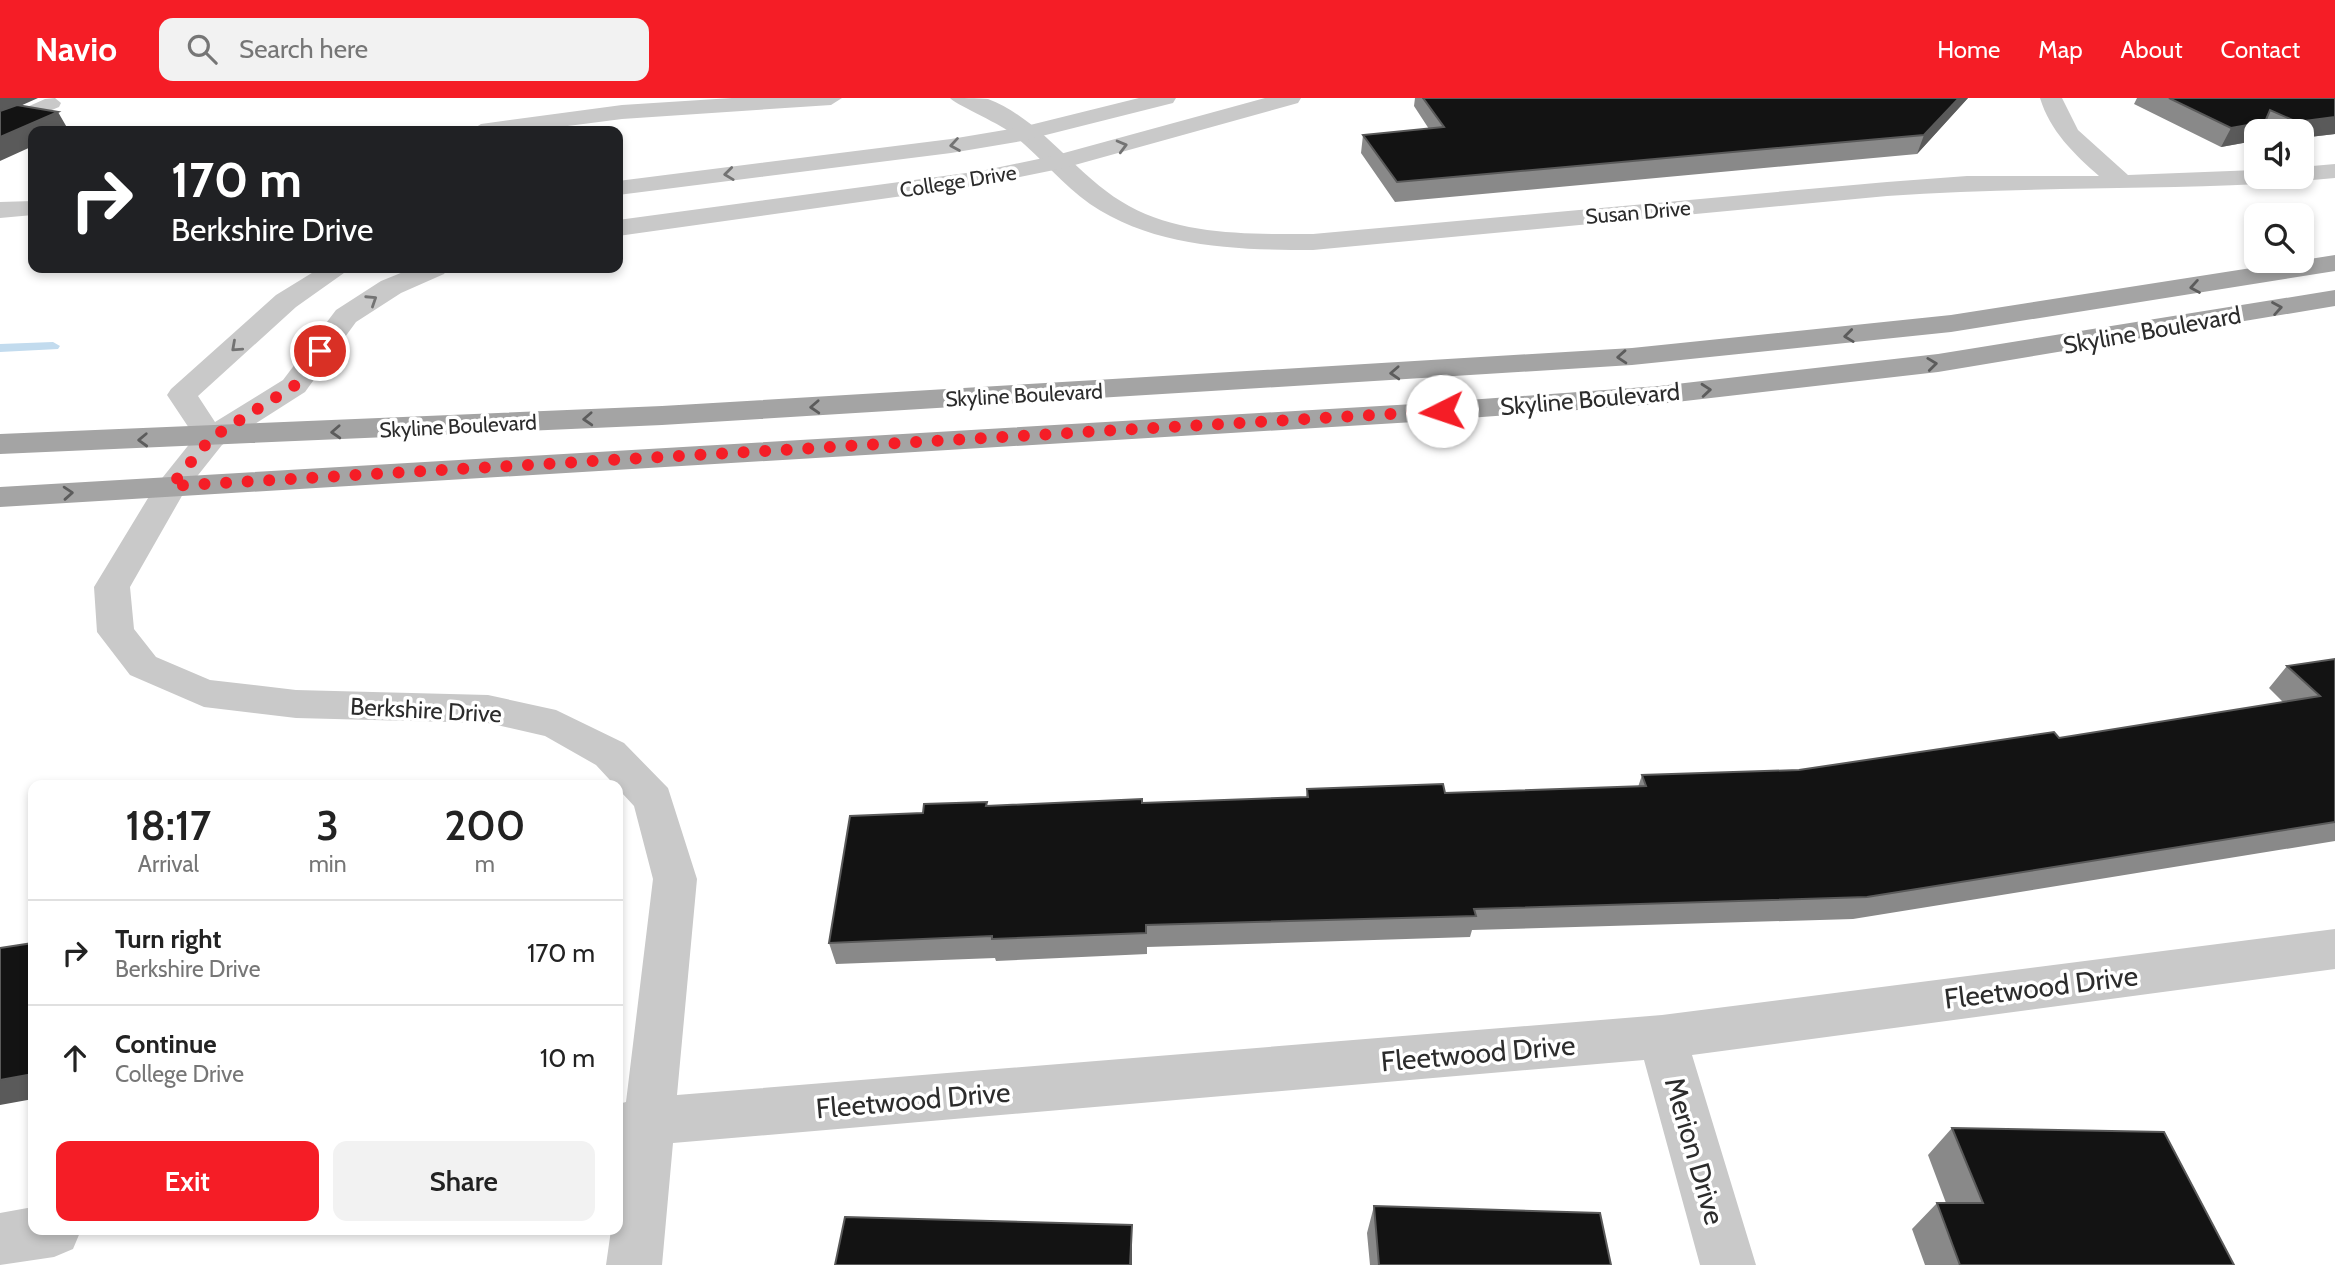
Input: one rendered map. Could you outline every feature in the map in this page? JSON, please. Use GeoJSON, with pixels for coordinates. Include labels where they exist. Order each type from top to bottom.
{"type":"FeatureCollection","features":[{"type":"Feature","properties":{"kind":"main road","name":"Skyline Boulevard"},"geometry":{"type":"LineString","coordinates":[[0,444],[211,438],[883,403],[1638,356],[1824,339],[1997,318],[2335,263]]}},
{"type":"Feature","properties":{"kind":"main road","name":"Skyline Boulevard"},"geometry":{"type":"LineString","coordinates":[[0,497],[1414,414],[1609,399],[1804,380],[1984,357],[2335,298]]}},
{"type":"Feature","properties":{"kind":"street"},"geometry":{"type":"LineString","coordinates":[[518,126],[622,112],[831,98]]}},
{"type":"Feature","properties":{"kind":"street","name":"Susan Drive"},"geometry":{"type":"LineString","coordinates":[[961,98],[980,102],[1000,113],[1099,199],[1137,219],[1186,233],[1245,242],[1313,242],[1967,183],[2122,183],[2244,178]]}},
{"type":"Feature","properties":{"kind":"street","name":"College Drive"},"geometry":{"type":"LineString","coordinates":[[623,227],[914,189],[1040,149],[1165,98]]}},
{"type":"Feature","properties":{"kind":"street","name":"College Drive"},"geometry":{"type":"LineString","coordinates":[[623,187],[884,156],[1040,149],[1290,98]]}},
{"type":"Feature","properties":{"kind":"street"},"geometry":{"type":"LineString","coordinates":[[2052,98],[2054,114],[2075,140],[2122,183]]}},
{"type":"Feature","properties":{"kind":"street"},"geometry":{"type":"LineString","coordinates":[[2314,173],[2335,171]]}},
{"type":"Feature","properties":{"kind":"street"},"geometry":{"type":"LineString","coordinates":[[0,210],[28,208]]}},
{"type":"Feature","properties":{"kind":"street"},"geometry":{"type":"LineString","coordinates":[[330,273],[286,301],[182,395],[211,438],[294,386],[346,316],[391,287],[423,273]]}},
{"type":"Feature","properties":{"kind":"street","name":"Berkshire Drive"},"geometry":{"type":"LineString","coordinates":[[211,438],[171,486],[112,587],[116,632],[143,666],[204,694],[296,704],[488,709],[556,724],[610,754],[653,799],[676,879],[635,1124],[634,1265]]}},
{"type":"Feature","properties":{"kind":"street","name":"Fleetwood Drive"},"geometry":{"type":"LineString","coordinates":[[635,1124],[1662,1037],[2335,949]]}},
{"type":"Feature","properties":{"kind":"street","name":"Merion Drive"},"geometry":{"type":"LineString","coordinates":[[1662,1037],[1728,1265]]}},
{"type":"Feature","properties":{"kind":"street"},"geometry":{"type":"LineString","coordinates":[[0,1240],[28,1235]]}},
{"type":"Feature","properties":{"kind":"lane"},"geometry":{"type":"LineString","coordinates":[[0,126],[52,103]]}},
{"type":"Feature","properties":{"kind":"building"},"geometry":{"type":"Polygon","coordinates":[[[1423,98],[1959,98],[1924,135],[1397,182],[1363,135],[1444,127],[1423,98]]]}},
{"type":"Feature","properties":{"kind":"building"},"geometry":{"type":"Polygon","coordinates":[[[2169,98],[2335,98],[2335,117],[2290,119],[2270,110],[2266,119],[2244,119],[2244,126],[2231,128],[2169,98]]]}},
{"type":"Feature","properties":{"kind":"building"},"geometry":{"type":"Polygon","coordinates":[[[17,105],[58,112],[0,137],[0,111],[17,105]]]}},
{"type":"Feature","properties":{"kind":"building"},"geometry":{"type":"Polygon","coordinates":[[[2335,659],[2335,822],[1867,897],[1474,909],[1476,916],[1146,925],[1146,933],[829,943],[850,816],[923,813],[924,804],[987,802],[986,806],[1142,799],[1142,803],[1308,797],[1307,789],[1443,784],[1445,793],[1646,786],[1642,775],[1799,770],[2054,732],[2059,738],[2320,696],[2287,666],[2335,659]]]}},
{"type":"Feature","properties":{"kind":"building"},"geometry":{"type":"Polygon","coordinates":[[[28,944],[28,1075],[0,1080],[0,948],[28,944]]]}},
{"type":"Feature","properties":{"kind":"building"},"geometry":{"type":"Polygon","coordinates":[[[1952,1128],[2164,1132],[2234,1265],[1960,1265],[1937,1203],[1983,1203],[1952,1128]]]}},
{"type":"Feature","properties":{"kind":"building"},"geometry":{"type":"Polygon","coordinates":[[[1374,1206],[1600,1213],[1611,1265],[1379,1265],[1374,1206]]]}},
{"type":"Feature","properties":{"kind":"building"},"geometry":{"type":"Polygon","coordinates":[[[845,1217],[1132,1225],[1130,1265],[835,1265],[845,1217]]]}},
{"type":"Feature","properties":{"kind":"waterway"},"geometry":{"type":"LineString","coordinates":[[0,348],[53,346]]}},
{"type":"Feature","properties":{"kind":"route"},"geometry":{"type":"LineString","coordinates":[[320,351],[294,386],[211,438],[171,486],[750,454],[1442,411]]}}]}
